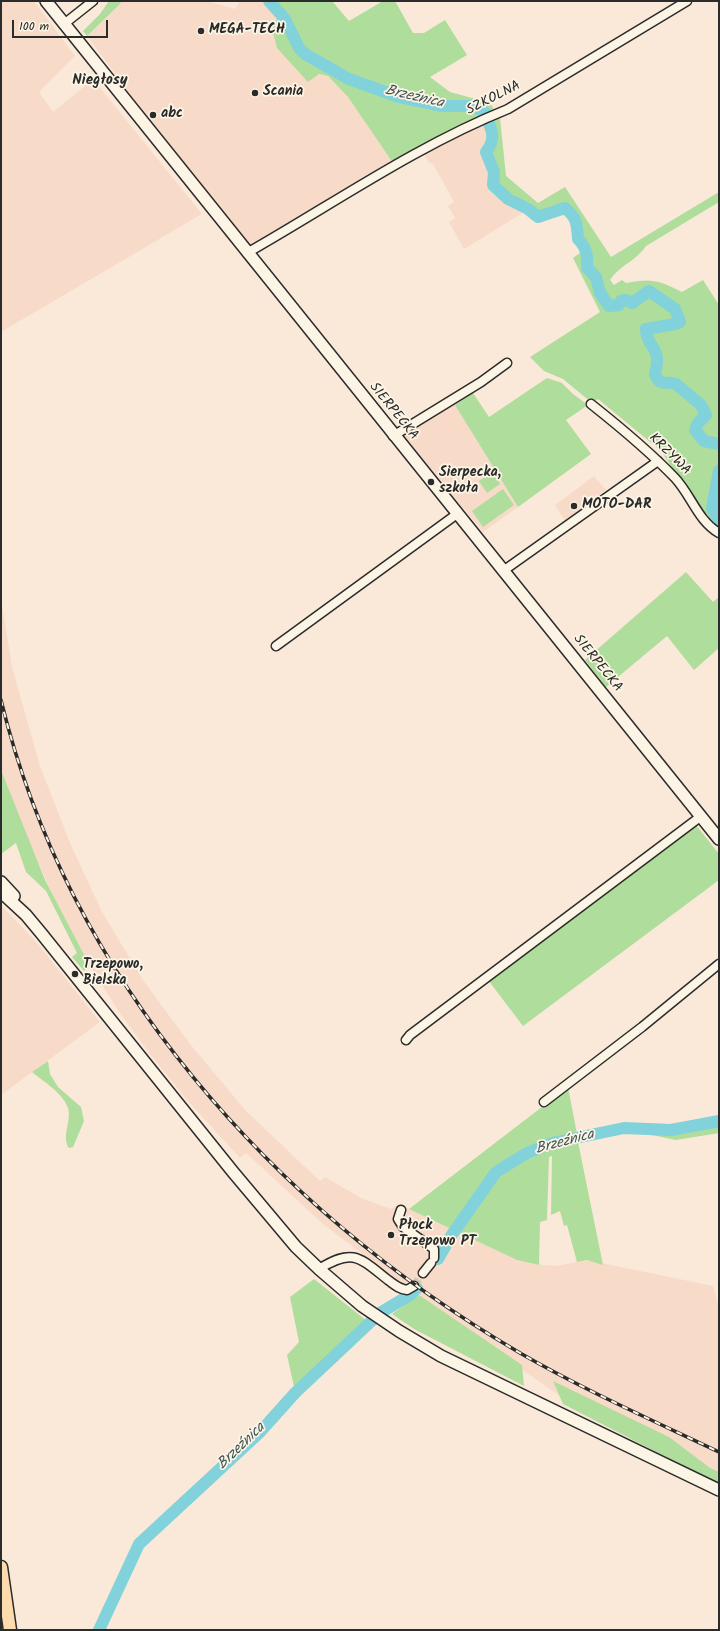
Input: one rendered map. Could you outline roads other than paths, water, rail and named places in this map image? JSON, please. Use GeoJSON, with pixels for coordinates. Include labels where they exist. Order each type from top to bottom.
{"type":"FeatureCollection","features":[{"type":"Feature","properties":{"kind":"main road"},"geometry":{"type":"LineString","coordinates":[[1,1567],[10,1629]]}},
{"type":"Feature","properties":{"kind":"street","name":"SIERPECKA"},"geometry":{"type":"LineString","coordinates":[[46,1],[719,840]]}},
{"type":"Feature","properties":{"kind":"street"},"geometry":{"type":"LineString","coordinates":[[64,24],[93,1]]}},
{"type":"Feature","properties":{"kind":"street","name":"SZKOLNA"},"geometry":{"type":"LineString","coordinates":[[247,253],[399,164],[479,120],[508,109],[688,1]]}},
{"type":"Feature","properties":{"kind":"street"},"geometry":{"type":"LineString","coordinates":[[394,436],[481,382],[507,363]]}},
{"type":"Feature","properties":{"kind":"street","name":"KRZYWA"},"geometry":{"type":"LineString","coordinates":[[591,404],[626,431],[658,461],[687,492],[706,521],[719,533]]}},
{"type":"Feature","properties":{"kind":"street"},"geometry":{"type":"LineString","coordinates":[[503,571],[658,461]]}},
{"type":"Feature","properties":{"kind":"street"},"geometry":{"type":"LineString","coordinates":[[276,646],[457,514]]}},
{"type":"Feature","properties":{"kind":"street"},"geometry":{"type":"LineString","coordinates":[[406,1040],[417,1030],[700,817]]}},
{"type":"Feature","properties":{"kind":"street"},"geometry":{"type":"LineString","coordinates":[[1,882],[15,897],[26,915],[274,1223],[319,1269],[371,1312],[441,1356],[600,1434],[719,1490]]}},
{"type":"Feature","properties":{"kind":"street"},"geometry":{"type":"LineString","coordinates":[[1,892],[26,915]]}},
{"type":"Feature","properties":{"kind":"street"},"geometry":{"type":"LineString","coordinates":[[544,1102],[642,1028],[719,964]]}},
{"type":"Feature","properties":{"kind":"street"},"geometry":{"type":"LineString","coordinates":[[402,1210],[398,1219],[403,1226],[434,1250],[432,1260],[423,1273]]}},
{"type":"Feature","properties":{"kind":"street"},"geometry":{"type":"LineString","coordinates":[[319,1269],[338,1259],[353,1256],[369,1265],[399,1288],[407,1290],[414,1286]]}},
{"type":"Feature","properties":{"kind":"waterway","name":"Brzeźnica"},"geometry":{"type":"LineString","coordinates":[[269,1],[285,19],[299,48],[305,54],[349,79],[399,97],[441,106],[472,106],[485,112],[492,132],[492,141],[486,152],[494,172],[493,185],[508,199],[528,209],[538,217],[565,208],[572,215],[576,222],[578,239],[586,253],[587,268],[596,277],[600,293],[609,306],[619,305],[621,301],[626,300],[632,303],[649,291],[675,309],[680,322],[646,329],[649,340],[656,352],[657,365],[655,374],[659,381],[676,384],[701,405],[706,415],[698,423],[695,430],[704,441],[719,444]]}},
{"type":"Feature","properties":{"kind":"waterway","name":"Brzeźnica"},"geometry":{"type":"LineString","coordinates":[[719,471],[712,508],[719,520]]}},
{"type":"Feature","properties":{"kind":"waterway","name":"Brzeźnica"},"geometry":{"type":"LineString","coordinates":[[438,1259],[451,1236],[496,1172],[527,1153],[552,1143],[624,1128],[671,1130],[719,1121]]}},
{"type":"Feature","properties":{"kind":"waterway","name":"Brzeźnica"},"geometry":{"type":"LineString","coordinates":[[99,1630],[139,1544],[260,1432],[295,1393],[380,1313],[410,1295],[417,1288]]}},
{"type":"Feature","properties":{"kind":"tunnel"},"geometry":{"type":"LineString","coordinates":[[414,1286],[423,1273]]}},
{"type":"Feature","properties":{"kind":"railway"},"geometry":{"type":"LineString","coordinates":[[1,700],[33,803],[76,900],[130,992],[194,1078],[266,1157],[345,1230],[430,1295],[544,1367],[719,1452]]}},
{"type":"Feature","properties":{"kind":"place","name":"MEGA-TECH"},"geometry":{"type":"Point","coordinates":[201,31]}},
{"type":"Feature","properties":{"kind":"place","name":"Scania"},"geometry":{"type":"Point","coordinates":[255,93]}},
{"type":"Feature","properties":{"kind":"place","name":"abc"},"geometry":{"type":"Point","coordinates":[153,115]}},
{"type":"Feature","properties":{"kind":"place","name":"Sierpecka, szkoła"},"geometry":{"type":"Point","coordinates":[431,482]}},
{"type":"Feature","properties":{"kind":"place","name":"MOTO-DAR"},"geometry":{"type":"Point","coordinates":[574,506]}},
{"type":"Feature","properties":{"kind":"place","name":"Trzepowo, Bielska"},"geometry":{"type":"Point","coordinates":[75,974]}},
{"type":"Feature","properties":{"kind":"place","name":"Płock Trzepowo PT"},"geometry":{"type":"Point","coordinates":[391,1235]}},
{"type":"Feature","properties":{"kind":"district","name":"Niegłosy"},"geometry":{"type":"Point","coordinates":[100,81]}}]}
